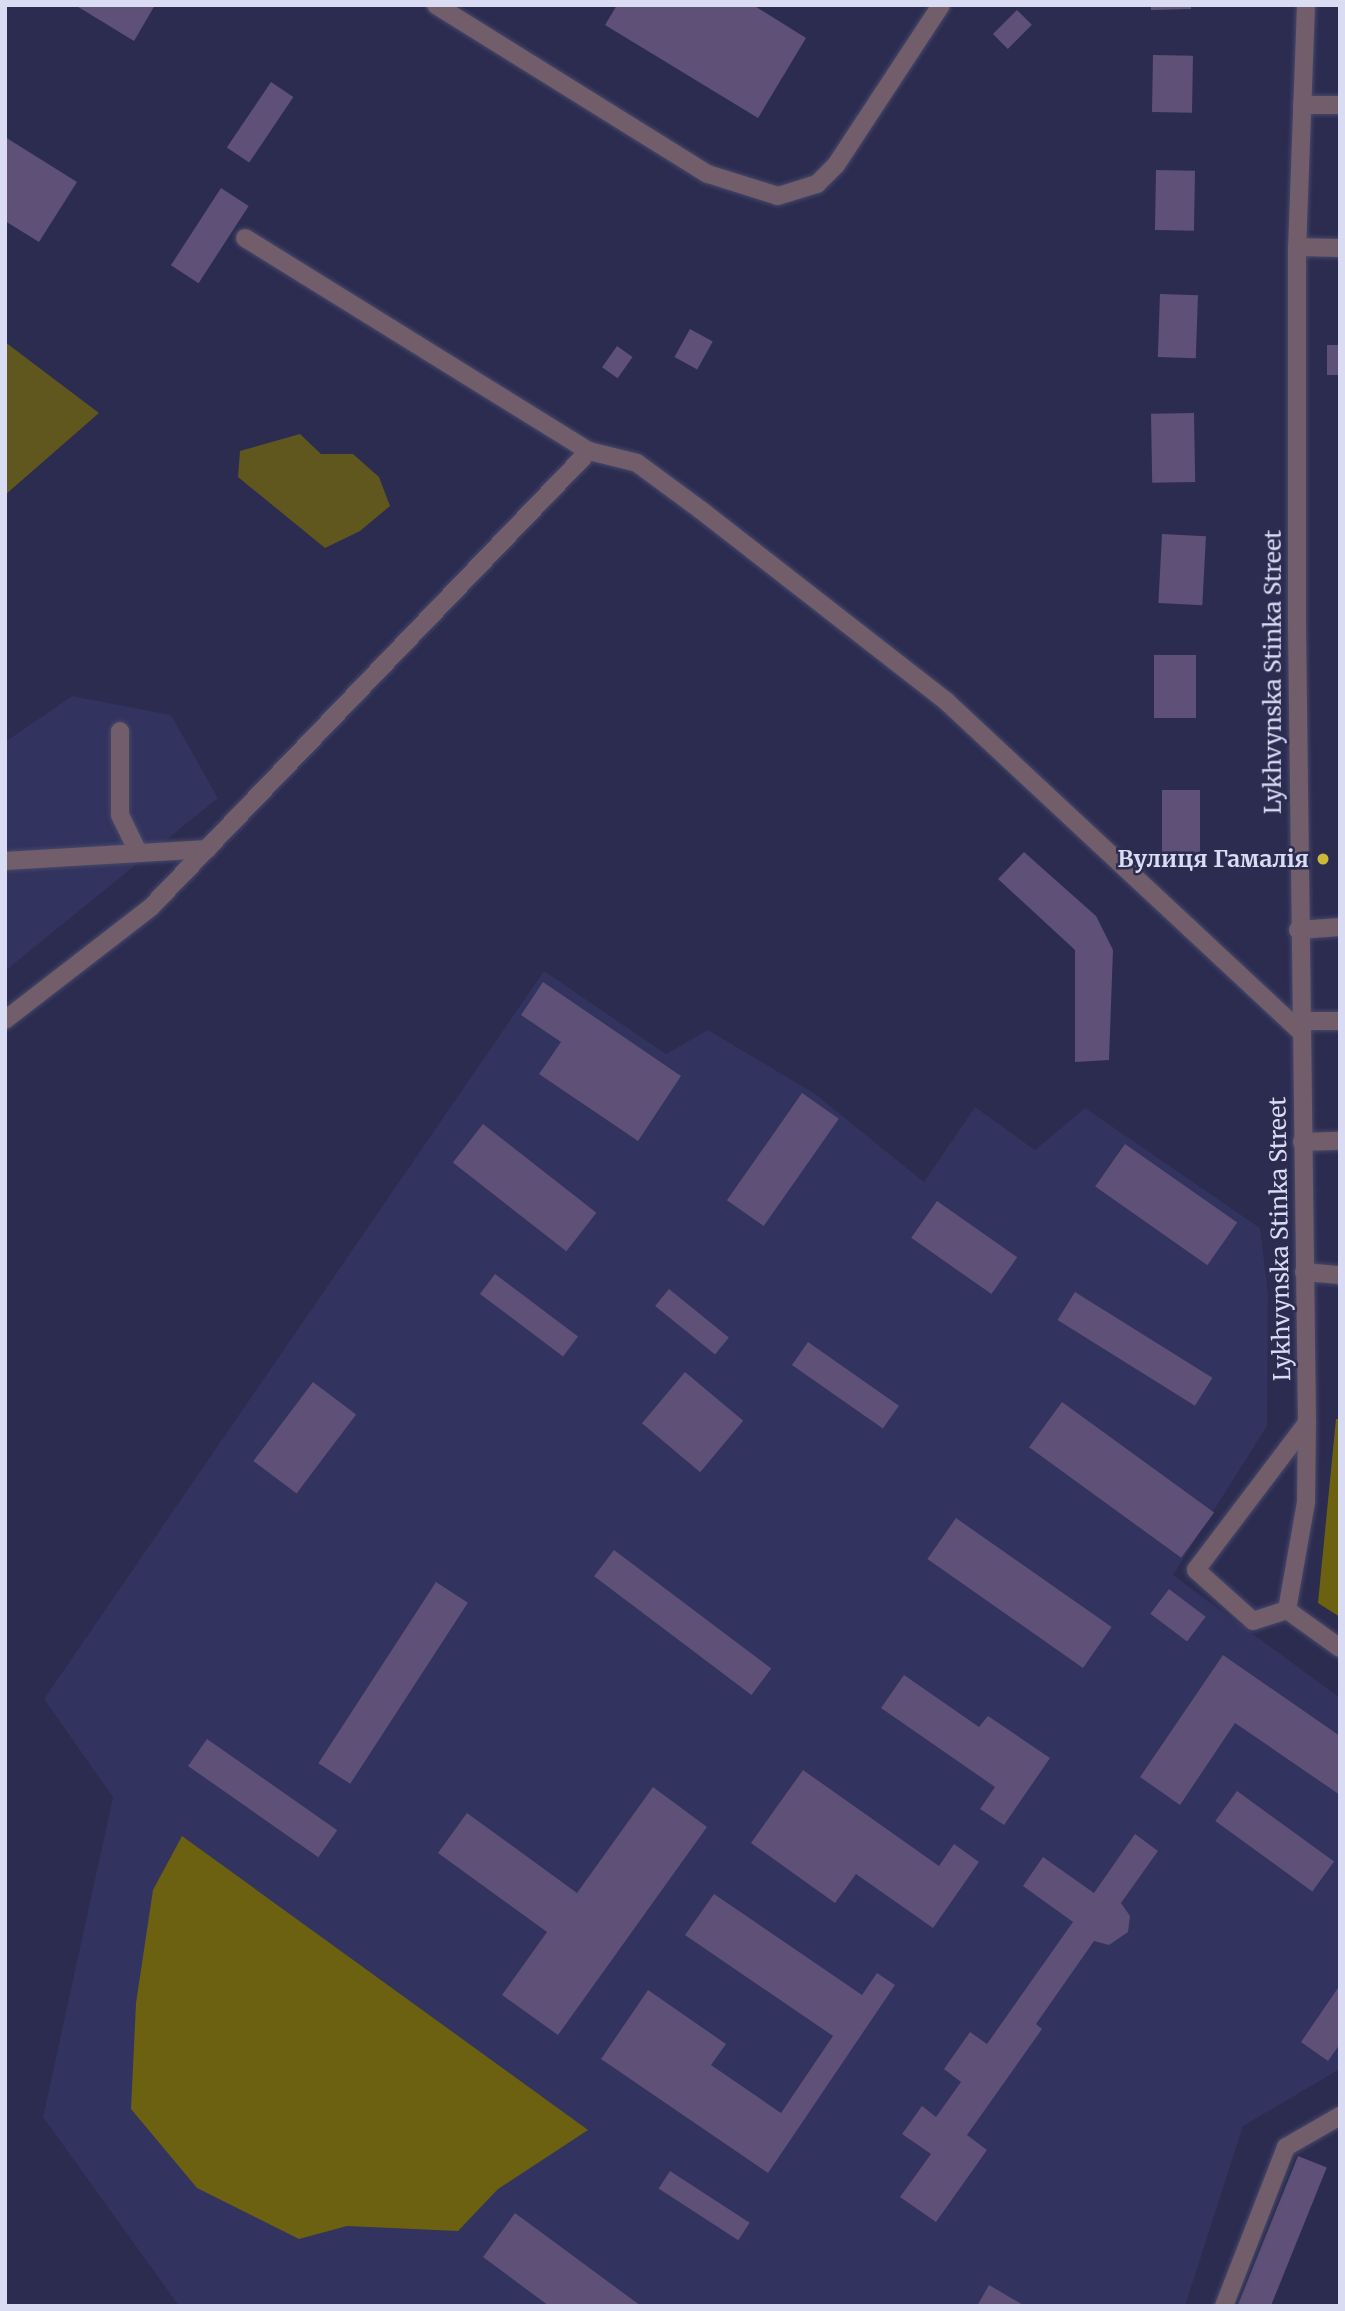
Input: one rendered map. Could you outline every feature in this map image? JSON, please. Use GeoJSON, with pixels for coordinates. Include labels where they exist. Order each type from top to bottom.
{"type":"FeatureCollection","features":[{"type":"Feature","properties":{"kind":"street"},"geometry":{"type":"LineString","coordinates":[[436,5],[708,174],[778,196],[817,184],[836,165],[941,5]]}},
{"type":"Feature","properties":{"kind":"street","name":"Lykhvynska Stinka Street"},"geometry":{"type":"LineString","coordinates":[[1287,1610],[1306,1502],[1307,1423],[1298,930],[1297,247],[1306,5]]}},
{"type":"Feature","properties":{"kind":"street"},"geometry":{"type":"LineString","coordinates":[[1302,105],[1340,105]]}},
{"type":"Feature","properties":{"kind":"street"},"geometry":{"type":"LineString","coordinates":[[245,238],[589,451],[637,463],[946,701],[1300,1026],[1340,1021]]}},
{"type":"Feature","properties":{"kind":"street"},"geometry":{"type":"LineString","coordinates":[[1297,247],[1340,248]]}},
{"type":"Feature","properties":{"kind":"street"},"geometry":{"type":"LineString","coordinates":[[5,1020],[151,907],[589,451]]}},
{"type":"Feature","properties":{"kind":"street"},"geometry":{"type":"LineString","coordinates":[[120,731],[120,815],[138,852]]}},
{"type":"Feature","properties":{"kind":"street"},"geometry":{"type":"LineString","coordinates":[[5,861],[208,849]]}},
{"type":"Feature","properties":{"kind":"street"},"geometry":{"type":"LineString","coordinates":[[1298,930],[1340,927]]}},
{"type":"Feature","properties":{"kind":"street"},"geometry":{"type":"LineString","coordinates":[[1302,1142],[1340,1141]]}},
{"type":"Feature","properties":{"kind":"street"},"geometry":{"type":"LineString","coordinates":[[1304,1272],[1340,1275]]}},
{"type":"Feature","properties":{"kind":"street"},"geometry":{"type":"LineString","coordinates":[[1307,1423],[1196,1570],[1253,1621],[1287,1610],[1340,1648]]}},
{"type":"Feature","properties":{"kind":"street"},"geometry":{"type":"LineString","coordinates":[[1224,2306],[1286,2147],[1340,2116]]}},
{"type":"Feature","properties":{"kind":"shaded area"},"geometry":{"type":"Polygon","coordinates":[[[5,342],[99,413],[5,495],[5,342]]]}},
{"type":"Feature","properties":{"kind":"shaded area"},"geometry":{"type":"Polygon","coordinates":[[[300,434],[321,454],[353,454],[379,477],[390,506],[360,531],[325,548],[238,477],[240,451],[300,434]]]}},
{"type":"Feature","properties":{"kind":"shaded area"},"geometry":{"type":"Polygon","coordinates":[[[72,696],[171,715],[218,798],[5,971],[5,742],[72,696]]]}},
{"type":"Feature","properties":{"kind":"shaded area"},"geometry":{"type":"Polygon","coordinates":[[[544,971],[666,1054],[708,1030],[815,1094],[924,1182],[975,1107],[1035,1150],[1085,1108],[1260,1228],[1268,1294],[1267,1426],[1173,1575],[1340,1698],[1340,2069],[1243,2126],[1185,2306],[179,2306],[43,2117],[113,1797],[44,1699],[544,971]]]}},
{"type":"Feature","properties":{"kind":"shaded area"},"geometry":{"type":"Polygon","coordinates":[[[1336,1419],[1340,1419],[1340,1617],[1318,1603],[1336,1419]]]}},
{"type":"Feature","properties":{"kind":"shaded area"},"geometry":{"type":"Polygon","coordinates":[[[182,1836],[588,2130],[498,2189],[458,2231],[347,2226],[299,2239],[197,2188],[131,2109],[136,2003],[153,1890],[182,1836]]]}},
{"type":"Feature","properties":{"kind":"building"},"geometry":{"type":"Polygon","coordinates":[[[75,5],[155,5],[134,41],[75,5]]]}},
{"type":"Feature","properties":{"kind":"building"},"geometry":{"type":"Polygon","coordinates":[[[617,5],[753,5],[806,38],[758,118],[605,25],[617,5]]]}},
{"type":"Feature","properties":{"kind":"building"},"geometry":{"type":"Polygon","coordinates":[[[1151,5],[1191,5],[1191,9],[1151,10],[1151,5]]]}},
{"type":"Feature","properties":{"kind":"building"},"geometry":{"type":"Polygon","coordinates":[[[1017,10],[1032,25],[1008,49],[993,34],[1017,10]]]}},
{"type":"Feature","properties":{"kind":"building"},"geometry":{"type":"Polygon","coordinates":[[[1153,55],[1193,56],[1192,113],[1152,112],[1153,55]]]}},
{"type":"Feature","properties":{"kind":"building"},"geometry":{"type":"Polygon","coordinates":[[[271,82],[293,97],[249,163],[227,147],[271,82]]]}},
{"type":"Feature","properties":{"kind":"building"},"geometry":{"type":"Polygon","coordinates":[[[5,137],[77,182],[39,242],[5,221],[5,137]]]}},
{"type":"Feature","properties":{"kind":"building"},"geometry":{"type":"Polygon","coordinates":[[[1156,170],[1195,171],[1194,231],[1155,230],[1156,170]]]}},
{"type":"Feature","properties":{"kind":"building"},"geometry":{"type":"Polygon","coordinates":[[[221,188],[249,206],[199,283],[171,265],[221,188]]]}},
{"type":"Feature","properties":{"kind":"building"},"geometry":{"type":"Polygon","coordinates":[[[1160,294],[1198,295],[1196,358],[1158,357],[1160,294]]]}},
{"type":"Feature","properties":{"kind":"building"},"geometry":{"type":"Polygon","coordinates":[[[690,329],[713,342],[697,370],[674,357],[690,329]]]}},
{"type":"Feature","properties":{"kind":"building"},"geometry":{"type":"Polygon","coordinates":[[[1327,345],[1340,345],[1340,375],[1327,375],[1327,345]]]}},
{"type":"Feature","properties":{"kind":"building"},"geometry":{"type":"Polygon","coordinates":[[[617,346],[633,357],[618,378],[602,367],[617,346]]]}},
{"type":"Feature","properties":{"kind":"building"},"geometry":{"type":"Polygon","coordinates":[[[1194,413],[1195,482],[1152,483],[1151,414],[1194,413]]]}},
{"type":"Feature","properties":{"kind":"building"},"geometry":{"type":"Polygon","coordinates":[[[1162,534],[1206,536],[1202,605],[1158,603],[1162,534]]]}},
{"type":"Feature","properties":{"kind":"building"},"geometry":{"type":"Polygon","coordinates":[[[1154,655],[1196,655],[1196,718],[1154,718],[1154,655]]]}},
{"type":"Feature","properties":{"kind":"building"},"geometry":{"type":"Polygon","coordinates":[[[1162,790],[1200,790],[1200,857],[1162,857],[1162,790]]]}},
{"type":"Feature","properties":{"kind":"building"},"geometry":{"type":"Polygon","coordinates":[[[1024,852],[1096,916],[1113,950],[1109,1060],[1075,1062],[1075,950],[998,879],[1024,852]]]}},
{"type":"Feature","properties":{"kind":"building"},"geometry":{"type":"Polygon","coordinates":[[[543,982],[681,1076],[638,1141],[539,1074],[561,1042],[521,1015],[543,982]]]}},
{"type":"Feature","properties":{"kind":"building"},"geometry":{"type":"Polygon","coordinates":[[[802,1093],[839,1119],[764,1226],[727,1200],[802,1093]]]}},
{"type":"Feature","properties":{"kind":"building"},"geometry":{"type":"Polygon","coordinates":[[[483,1124],[596,1213],[566,1251],[453,1163],[483,1124]]]}},
{"type":"Feature","properties":{"kind":"building"},"geometry":{"type":"Polygon","coordinates":[[[1125,1144],[1237,1223],[1207,1265],[1095,1187],[1125,1144]]]}},
{"type":"Feature","properties":{"kind":"building"},"geometry":{"type":"Polygon","coordinates":[[[937,1201],[1017,1257],[991,1294],[911,1238],[937,1201]]]}},
{"type":"Feature","properties":{"kind":"building"},"geometry":{"type":"Polygon","coordinates":[[[495,1274],[578,1337],[563,1357],[480,1294],[495,1274]]]}},
{"type":"Feature","properties":{"kind":"building"},"geometry":{"type":"Polygon","coordinates":[[[669,1289],[729,1337],[715,1355],[655,1306],[669,1289]]]}},
{"type":"Feature","properties":{"kind":"building"},"geometry":{"type":"Polygon","coordinates":[[[1075,1292],[1212,1378],[1195,1406],[1058,1320],[1075,1292]]]}},
{"type":"Feature","properties":{"kind":"building"},"geometry":{"type":"Polygon","coordinates":[[[808,1342],[899,1406],[883,1429],[792,1365],[808,1342]]]}},
{"type":"Feature","properties":{"kind":"building"},"geometry":{"type":"Polygon","coordinates":[[[685,1372],[743,1421],[700,1472],[642,1423],[685,1372]]]}},
{"type":"Feature","properties":{"kind":"building"},"geometry":{"type":"Polygon","coordinates":[[[313,1382],[356,1414],[297,1494],[253,1461],[313,1382]]]}},
{"type":"Feature","properties":{"kind":"building"},"geometry":{"type":"Polygon","coordinates":[[[1062,1402],[1214,1513],[1181,1558],[1029,1447],[1062,1402]]]}},
{"type":"Feature","properties":{"kind":"building"},"geometry":{"type":"Polygon","coordinates":[[[956,1518],[1112,1627],[1083,1668],[927,1559],[956,1518]]]}},
{"type":"Feature","properties":{"kind":"building"},"geometry":{"type":"Polygon","coordinates":[[[614,1550],[771,1669],[751,1695],[594,1576],[614,1550]]]}},
{"type":"Feature","properties":{"kind":"building"},"geometry":{"type":"Polygon","coordinates":[[[436,1582],[468,1603],[350,1784],[318,1763],[436,1582]]]}},
{"type":"Feature","properties":{"kind":"building"},"geometry":{"type":"Polygon","coordinates":[[[1169,1589],[1206,1617],[1187,1641],[1150,1614],[1169,1589]]]}},
{"type":"Feature","properties":{"kind":"building"},"geometry":{"type":"Polygon","coordinates":[[[1223,1655],[1340,1736],[1340,1795],[1235,1723],[1180,1805],[1140,1777],[1223,1655]]]}},
{"type":"Feature","properties":{"kind":"building"},"geometry":{"type":"Polygon","coordinates":[[[904,1675],[979,1727],[988,1716],[1050,1758],[1004,1825],[980,1809],[995,1787],[881,1708],[904,1675]]]}},
{"type":"Feature","properties":{"kind":"building"},"geometry":{"type":"Polygon","coordinates":[[[207,1739],[337,1830],[318,1857],[188,1766],[207,1739]]]}},
{"type":"Feature","properties":{"kind":"building"},"geometry":{"type":"Polygon","coordinates":[[[803,1770],[939,1866],[954,1844],[979,1862],[933,1928],[856,1874],[835,1903],[751,1843],[803,1770]]]}},
{"type":"Feature","properties":{"kind":"building"},"geometry":{"type":"Polygon","coordinates":[[[653,1787],[707,1827],[558,2035],[502,1995],[547,1932],[438,1853],[467,1813],[577,1893],[653,1787]]]}},
{"type":"Feature","properties":{"kind":"building"},"geometry":{"type":"Polygon","coordinates":[[[1237,1791],[1334,1862],[1312,1891],[1215,1821],[1237,1791]]]}},
{"type":"Feature","properties":{"kind":"building"},"geometry":{"type":"Polygon","coordinates":[[[1135,1834],[1158,1851],[1121,1903],[1130,1916],[1128,1932],[1109,1945],[1094,1941],[1036,2024],[1042,2029],[967,2135],[987,2150],[936,2222],[900,2197],[931,2154],[902,2134],[922,2106],[936,2117],[961,2082],[944,2069],[970,2032],[987,2044],[1073,1922],[1023,1886],[1043,1857],[1094,1893],[1135,1834]]]}},
{"type":"Feature","properties":{"kind":"building"},"geometry":{"type":"Polygon","coordinates":[[[714,1894],[862,1995],[877,1973],[895,1985],[768,2173],[601,2059],[648,1990],[726,2044],[711,2065],[781,2113],[833,2036],[685,1935],[714,1894]]]}},
{"type":"Feature","properties":{"kind":"building"},"geometry":{"type":"Polygon","coordinates":[[[1340,1985],[1340,2044],[1328,2061],[1301,2042],[1340,1985]]]}},
{"type":"Feature","properties":{"kind":"building"},"geometry":{"type":"Polygon","coordinates":[[[1298,2156],[1327,2168],[1271,2306],[1237,2306],[1298,2156]]]}},
{"type":"Feature","properties":{"kind":"building"},"geometry":{"type":"Polygon","coordinates":[[[670,2171],[750,2223],[738,2240],[659,2189],[670,2171]]]}},
{"type":"Feature","properties":{"kind":"building"},"geometry":{"type":"Polygon","coordinates":[[[515,2213],[641,2306],[549,2306],[483,2257],[515,2213]]]}},
{"type":"Feature","properties":{"kind":"building"},"geometry":{"type":"Polygon","coordinates":[[[989,2285],[1025,2306],[977,2306],[989,2285]]]}},
{"type":"Feature","properties":{"kind":"place","name":"Вулиця Гамалія"},"geometry":{"type":"Point","coordinates":[1323,859]}}]}
